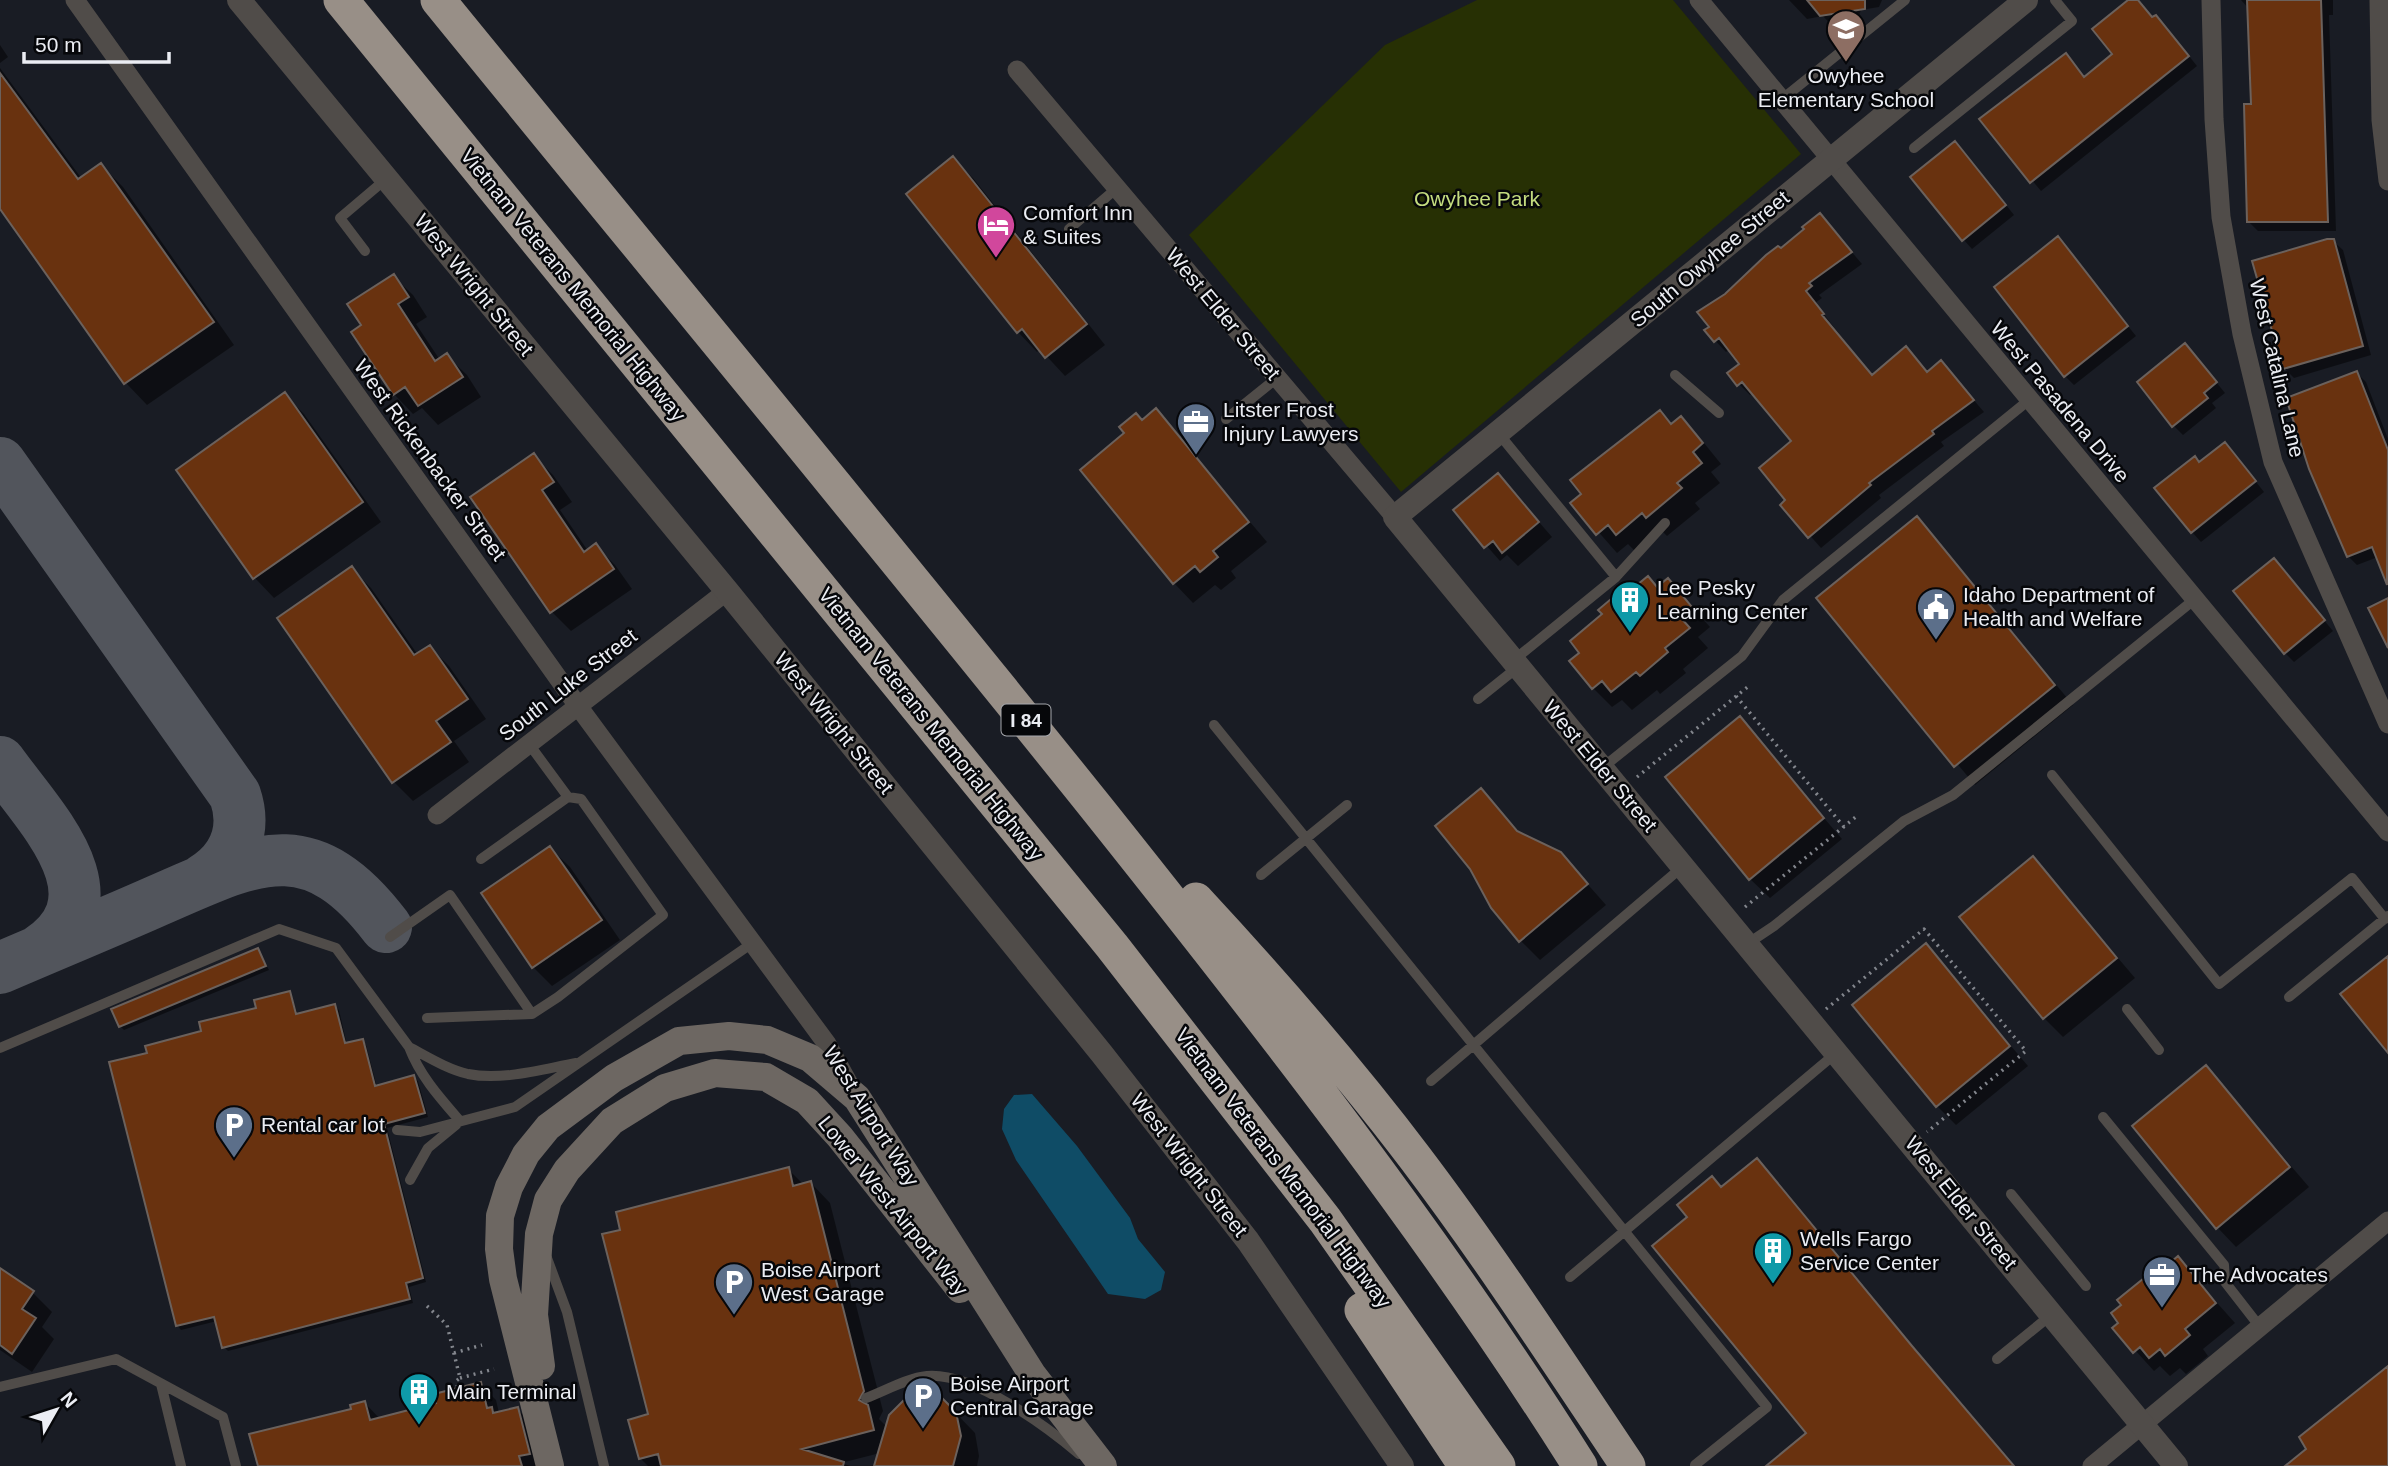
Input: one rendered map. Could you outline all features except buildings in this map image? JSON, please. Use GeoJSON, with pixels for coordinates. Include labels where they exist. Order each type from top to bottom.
{"type":"FeatureCollection","features":[{"type":"Feature","properties":{"kind":"highway","name":"Vietnam Veterans Memorial Highway"},"geometry":{"type":"LineString","coordinates":[[341,0],[1112,946],[1325,1220],[1498,1466]]}},
{"type":"Feature","properties":{"kind":"highway","name":"I 84"},"geometry":{"type":"LineString","coordinates":[[438,0],[1023,716],[1256,1008],[1399,1199],[1580,1466]]}},
{"type":"Feature","properties":{"kind":"highway"},"geometry":{"type":"LineString","coordinates":[[1023,716],[1230,936],[1362,1090],[1417,1160],[1554,1354],[1628,1466]]}},
{"type":"Feature","properties":{"kind":"highway"},"geometry":{"type":"LineString","coordinates":[[1112,946],[1466,1466]]}},
{"type":"Feature","properties":{"kind":"main road"},"geometry":{"type":"LineString","coordinates":[[550,1466],[503,1279],[499,1249],[500,1216],[509,1186],[526,1154],[548,1127],[570,1108],[657,1052],[679,1041],[729,1036],[767,1040],[810,1058],[857,1098]]}},
{"type":"Feature","properties":{"kind":"main road","name":"Lower West Airport Way"},"geometry":{"type":"LineString","coordinates":[[566,1466],[541,1364],[534,1315],[539,1234],[548,1200],[567,1171],[612,1121],[665,1088],[715,1073],[766,1077],[807,1101],[841,1137],[1032,1374]]}},
{"type":"Feature","properties":{"kind":"main road","name":"West Airport Way"},"geometry":{"type":"LineString","coordinates":[[857,1098],[1032,1374],[1103,1466]]}},
{"type":"Feature","properties":{"kind":"street","name":"West Rickenbacker Street"},"geometry":{"type":"LineString","coordinates":[[75,0],[751,944]]}},
{"type":"Feature","properties":{"kind":"street","name":"West Wright Street"},"geometry":{"type":"LineString","coordinates":[[239,0],[727,591],[1094,1044],[1248,1241],[1402,1466]]}},
{"type":"Feature","properties":{"kind":"street","name":"West Pasadena Drive"},"geometry":{"type":"LineString","coordinates":[[1699,0],[2388,832]]}},
{"type":"Feature","properties":{"kind":"street","name":"South Owyhee Street"},"geometry":{"type":"LineString","coordinates":[[1395,517],[2026,0]]}},
{"type":"Feature","properties":{"kind":"street","name":"West Catalina Lane"},"geometry":{"type":"LineString","coordinates":[[2211,0],[2214,119],[2221,217],[2242,334],[2273,462],[2388,724]]}},
{"type":"Feature","properties":{"kind":"street"},"geometry":{"type":"LineString","coordinates":[[2379,0],[2381,120],[2388,181]]}},
{"type":"Feature","properties":{"kind":"street","name":"West Elder Street"},"geometry":{"type":"LineString","coordinates":[[1017,70],[1395,517],[2176,1466]]}},
{"type":"Feature","properties":{"kind":"street","name":"South Luke Street"},"geometry":{"type":"LineString","coordinates":[[437,815],[727,591]]}},
{"type":"Feature","properties":{"kind":"street","name":"West Airport Way"},"geometry":{"type":"LineString","coordinates":[[751,944],[827,1044],[857,1098]]}},
{"type":"Feature","properties":{"kind":"street"},"geometry":{"type":"LineString","coordinates":[[2092,1466],[2388,1221]]}},
{"type":"Feature","properties":{"kind":"lane"},"geometry":{"type":"LineString","coordinates":[[1781,100],[1905,0]]}},
{"type":"Feature","properties":{"kind":"lane"},"geometry":{"type":"LineString","coordinates":[[1914,148],[2071,21],[2055,0]]}},
{"type":"Feature","properties":{"kind":"lane"},"geometry":{"type":"LineString","coordinates":[[365,251],[340,218],[386,179]]}},
{"type":"Feature","properties":{"kind":"lane"},"geometry":{"type":"LineString","coordinates":[[1069,229],[1117,188]]}},
{"type":"Feature","properties":{"kind":"lane"},"geometry":{"type":"LineString","coordinates":[[1675,375],[1719,413]]}},
{"type":"Feature","properties":{"kind":"lane"},"geometry":{"type":"LineString","coordinates":[[1226,419],[1277,378]]}},
{"type":"Feature","properties":{"kind":"lane"},"geometry":{"type":"LineString","coordinates":[[1602,768],[1742,656],[1783,600],[2029,400]]}},
{"type":"Feature","properties":{"kind":"lane"},"geometry":{"type":"LineString","coordinates":[[1497,432],[1616,577]]}},
{"type":"Feature","properties":{"kind":"lane"},"geometry":{"type":"LineString","coordinates":[[1478,699],[1616,577],[1665,523]]}},
{"type":"Feature","properties":{"kind":"lane"},"geometry":{"type":"LineString","coordinates":[[1747,944],[1774,926],[1904,821],[1953,794],[2195,600]]}},
{"type":"Feature","properties":{"kind":"lane"},"geometry":{"type":"LineString","coordinates":[[1214,725],[1767,1407],[1695,1465]]}},
{"type":"Feature","properties":{"kind":"lane"},"geometry":{"type":"LineString","coordinates":[[529,744],[568,797]]}},
{"type":"Feature","properties":{"kind":"lane"},"geometry":{"type":"LineString","coordinates":[[2052,775],[2219,984],[2352,878],[2386,918],[2288,997]]}},
{"type":"Feature","properties":{"kind":"lane"},"geometry":{"type":"LineString","coordinates":[[427,1018],[532,1014],[558,997],[663,915],[581,799],[568,797],[481,859]]}},
{"type":"Feature","properties":{"kind":"lane"},"geometry":{"type":"LineString","coordinates":[[1261,875],[1347,805]]}},
{"type":"Feature","properties":{"kind":"lane"},"geometry":{"type":"LineString","coordinates":[[1431,1081],[1684,867]]}},
{"type":"Feature","properties":{"kind":"lane"},"geometry":{"type":"LineString","coordinates":[[390,937],[450,895],[532,1014]]}},
{"type":"Feature","properties":{"kind":"lane"},"geometry":{"type":"LineString","coordinates":[[0,1048],[279,929],[336,948],[409,1047],[423,1076],[460,1121]]}},
{"type":"Feature","properties":{"kind":"lane"},"geometry":{"type":"LineString","coordinates":[[397,1130],[420,1132],[515,1107],[751,944]]}},
{"type":"Feature","properties":{"kind":"lane"},"geometry":{"type":"LineString","coordinates":[[2127,1009],[2159,1050]]}},
{"type":"Feature","properties":{"kind":"lane"},"geometry":{"type":"LineString","coordinates":[[409,1047],[447,1067],[470,1074],[530,1072],[582,1061]]}},
{"type":"Feature","properties":{"kind":"lane"},"geometry":{"type":"LineString","coordinates":[[1570,1277],[1836,1052]]}},
{"type":"Feature","properties":{"kind":"lane"},"geometry":{"type":"LineString","coordinates":[[2104,1117],[2224,1265],[2225,1282],[2260,1327]]}},
{"type":"Feature","properties":{"kind":"lane"},"geometry":{"type":"LineString","coordinates":[[410,1180],[428,1148],[460,1121]]}},
{"type":"Feature","properties":{"kind":"lane"},"geometry":{"type":"LineString","coordinates":[[2011,1194],[2086,1286]]}},
{"type":"Feature","properties":{"kind":"lane"},"geometry":{"type":"LineString","coordinates":[[539,1234],[567,1312],[604,1466]]}},
{"type":"Feature","properties":{"kind":"lane"},"geometry":{"type":"LineString","coordinates":[[1997,1359],[2052,1314]]}},
{"type":"Feature","properties":{"kind":"lane"},"geometry":{"type":"LineString","coordinates":[[0,1387],[116,1359],[223,1417],[236,1466]]}},
{"type":"Feature","properties":{"kind":"lane"},"geometry":{"type":"LineString","coordinates":[[866,1398],[927,1376],[944,1378],[982,1390],[1021,1410],[1092,1466]]}},
{"type":"Feature","properties":{"kind":"lane"},"geometry":{"type":"LineString","coordinates":[[161,1384],[181,1466]]}},
{"type":"Feature","properties":{"kind":"path"},"geometry":{"type":"LineString","coordinates":[[1636,779],[1750,685]]}},
{"type":"Feature","properties":{"kind":"path"},"geometry":{"type":"LineString","coordinates":[[1737,696],[1844,827]]}},
{"type":"Feature","properties":{"kind":"path"},"geometry":{"type":"LineString","coordinates":[[1742,910],[1857,816]]}},
{"type":"Feature","properties":{"kind":"path"},"geometry":{"type":"LineString","coordinates":[[1825,1010],[1924,929],[2026,1051],[1926,1133]]}},
{"type":"Feature","properties":{"kind":"path"},"geometry":{"type":"LineString","coordinates":[[428,1306],[447,1325],[460,1378]]}},
{"type":"Feature","properties":{"kind":"path"},"geometry":{"type":"LineString","coordinates":[[453,1353],[482,1345]]}},
{"type":"Feature","properties":{"kind":"path"},"geometry":{"type":"LineString","coordinates":[[458,1388],[456,1381],[460,1378],[495,1369]]}},
{"type":"Feature","properties":{"kind":"green space","name":"Owyhee Park"},"geometry":{"type":"Polygon","coordinates":[[[1477,0],[1673,0],[1801,154],[1401,492],[1189,235],[1385,45],[1477,0]]]}},
{"type":"Feature","properties":{"kind":"water"},"geometry":{"type":"Polygon","coordinates":[[[1032,1094],[1077,1146],[1130,1218],[1138,1239],[1165,1272],[1161,1290],[1145,1299],[1108,1294],[1016,1160],[1002,1129],[1004,1109],[1014,1095],[1032,1094]]]}},
{"type":"Feature","properties":{"kind":"taxiway"},"geometry":{"type":"LineString","coordinates":[[0,463],[235,795],[239,820],[235,843],[223,864],[203,880]]}},
{"type":"Feature","properties":{"kind":"taxiway"},"geometry":{"type":"LineString","coordinates":[[0,762],[51,831],[65,856],[73,882],[73,906],[63,929],[39,951]]}},
{"type":"Feature","properties":{"kind":"taxiway"},"geometry":{"type":"LineString","coordinates":[[0,968],[220,874],[277,860],[304,863],[331,874],[358,895],[386,927]]}},
{"type":"Feature","properties":{"kind":"place","name":"Owyhee Elementary School"},"geometry":{"type":"Point","coordinates":[1846,63]}},
{"type":"Feature","properties":{"kind":"place","name":"Comfort Inn & Suites"},"geometry":{"type":"Point","coordinates":[996,259]}},
{"type":"Feature","properties":{"kind":"place","name":"Litster Frost Injury Lawyers"},"geometry":{"type":"Point","coordinates":[1196,456]}},
{"type":"Feature","properties":{"kind":"place","name":"Lee Pesky Learning Center"},"geometry":{"type":"Point","coordinates":[1630,634]}},
{"type":"Feature","properties":{"kind":"place","name":"Idaho Department of Health and Welfare"},"geometry":{"type":"Point","coordinates":[1936,641]}},
{"type":"Feature","properties":{"kind":"place","name":"Rental car lot"},"geometry":{"type":"Point","coordinates":[234,1159]}},
{"type":"Feature","properties":{"kind":"place","name":"Wells Fargo Service Center"},"geometry":{"type":"Point","coordinates":[1773,1285]}},
{"type":"Feature","properties":{"kind":"place","name":"The Advocates"},"geometry":{"type":"Point","coordinates":[2162,1309]}},
{"type":"Feature","properties":{"kind":"place","name":"Boise Airport West Garage"},"geometry":{"type":"Point","coordinates":[734,1316]}},
{"type":"Feature","properties":{"kind":"place","name":"Main Terminal"},"geometry":{"type":"Point","coordinates":[419,1426]}},
{"type":"Feature","properties":{"kind":"place","name":"Boise Airport Central Garage"},"geometry":{"type":"Point","coordinates":[923,1430]}}]}
